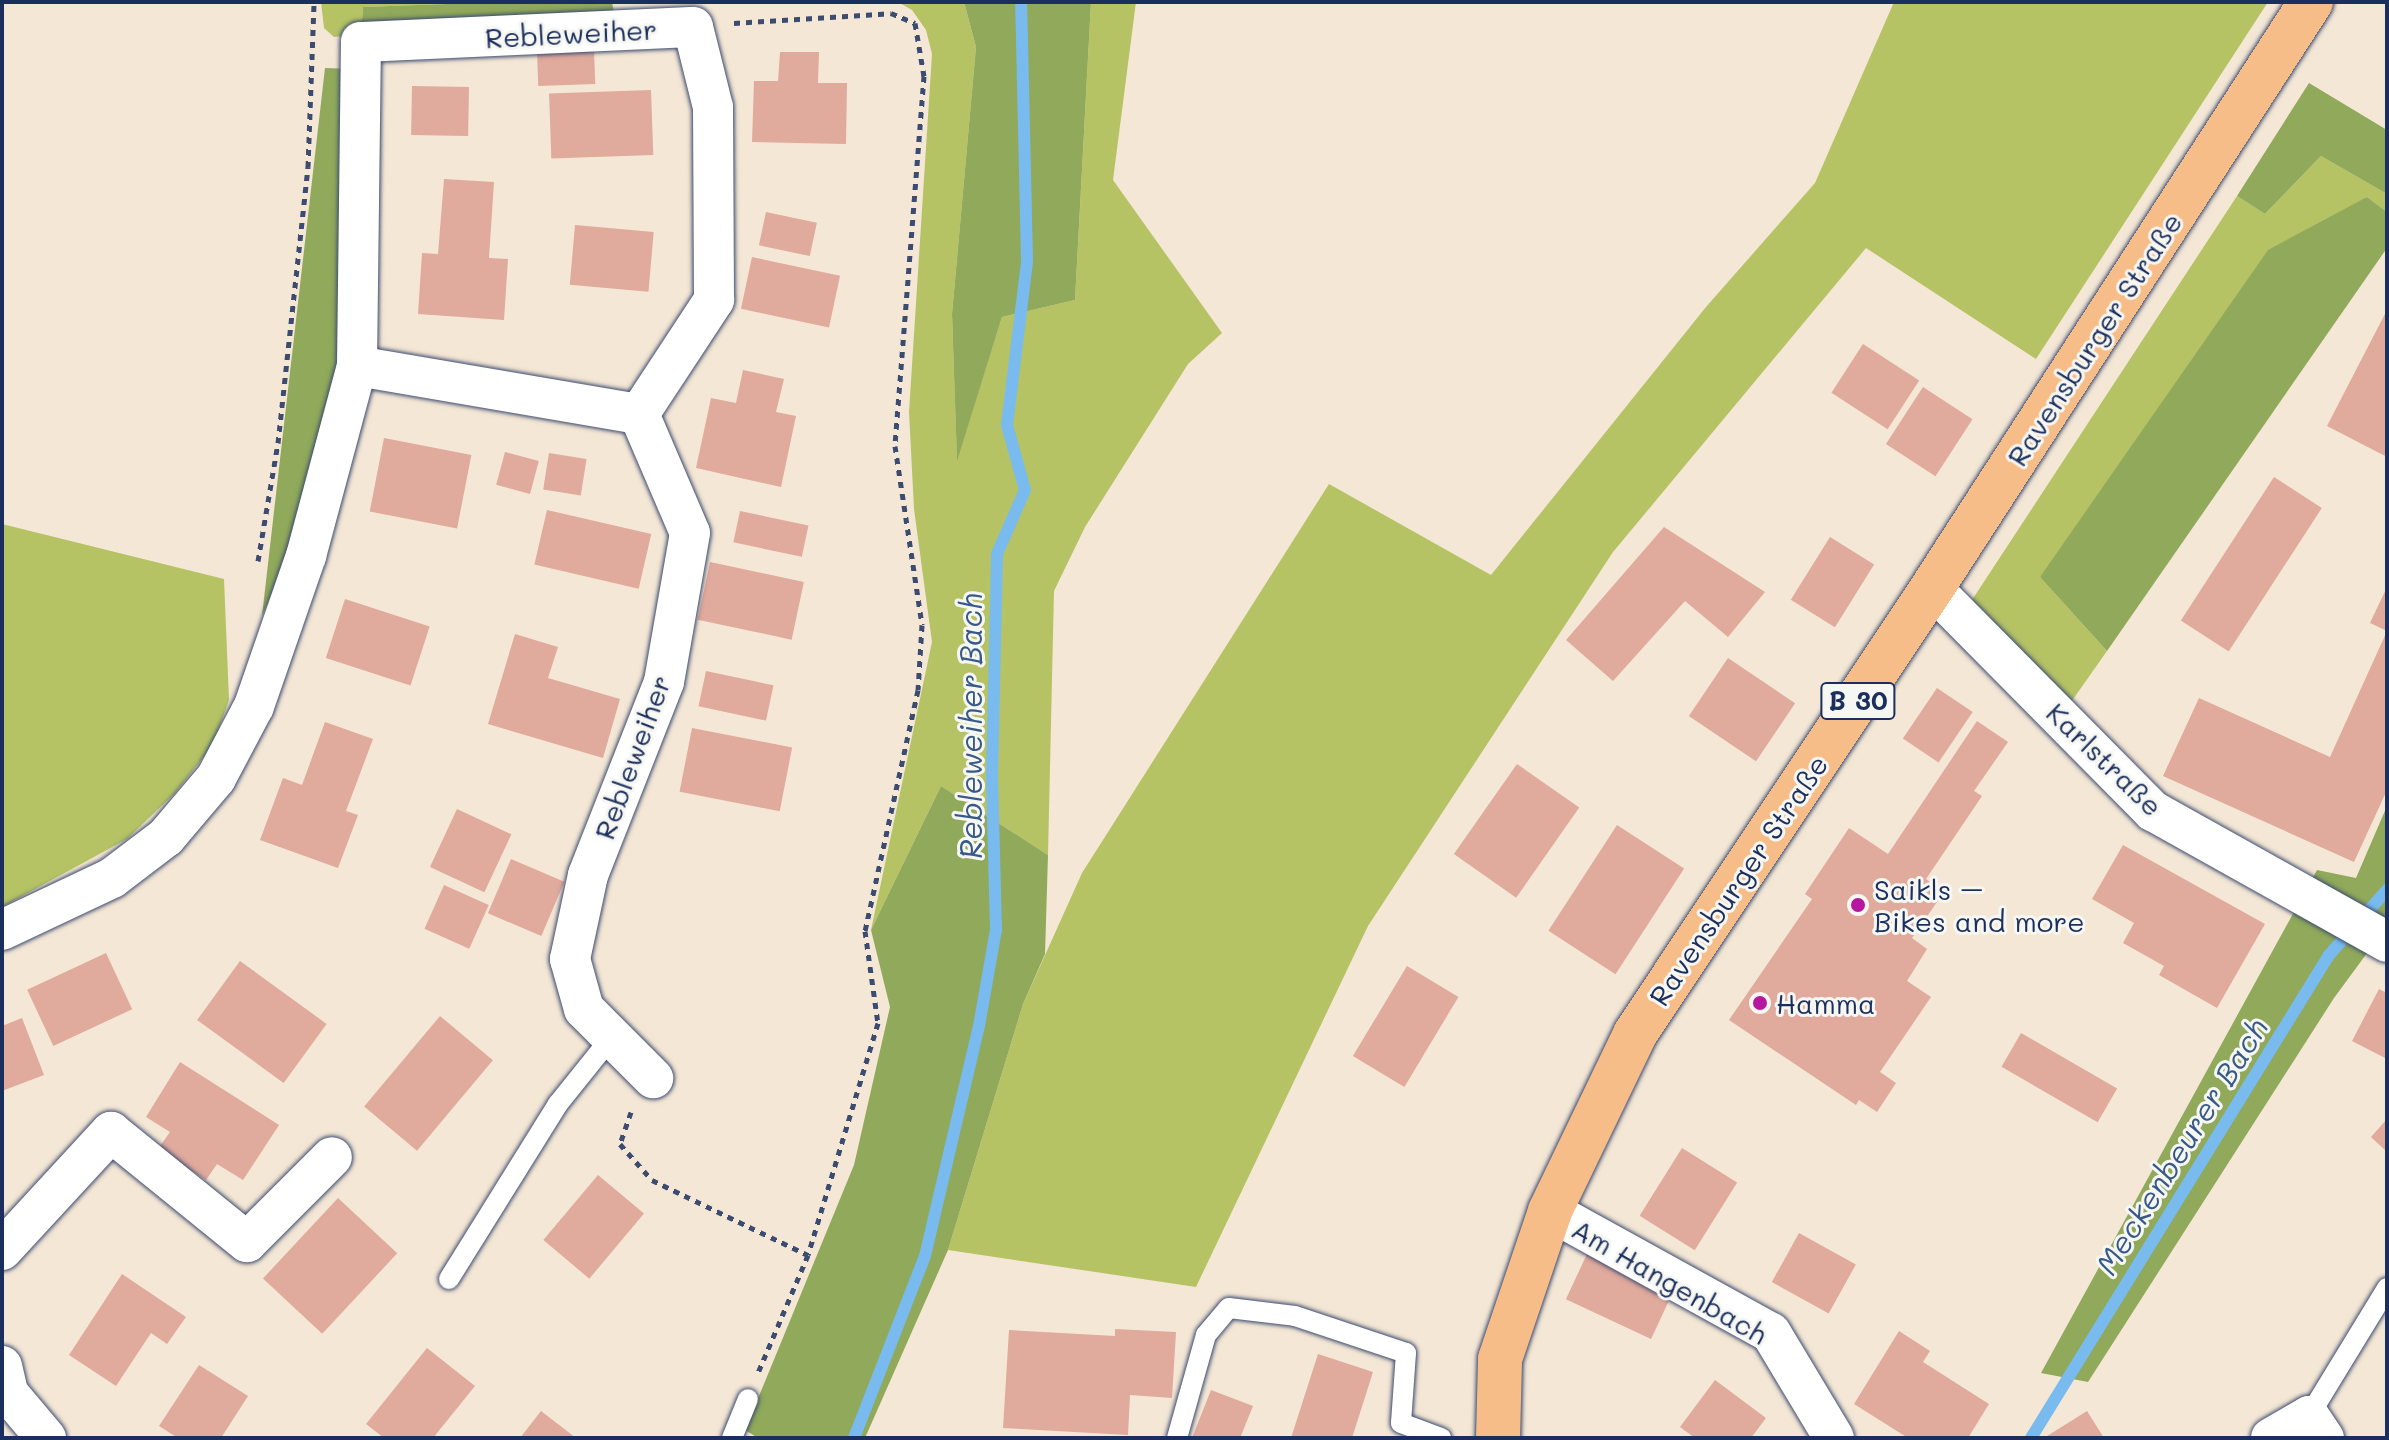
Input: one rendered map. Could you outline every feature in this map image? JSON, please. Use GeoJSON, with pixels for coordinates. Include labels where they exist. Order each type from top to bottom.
{"type":"FeatureCollection","features":[{"type":"Feature","properties":{"kind":"main road","name":"Ravensburger Straße"},"geometry":{"type":"LineString","coordinates":[[1498,1438],[1500,1359],[1550,1211],[1635,1034],[1932,588],[2311,2]]}},
{"type":"Feature","properties":{"kind":"street","name":"Rebleweiher"},"geometry":{"type":"LineString","coordinates":[[2,930],[112,878],[166,837],[216,778],[254,706],[306,556],[357,366],[361,42],[693,27],[713,107],[714,300],[639,414],[690,533],[664,682],[588,875],[570,959],[584,1009],[610,1039],[649,1074]]}},
{"type":"Feature","properties":{"kind":"street"},"geometry":{"type":"LineString","coordinates":[[357,366],[639,414]]}},
{"type":"Feature","properties":{"kind":"street","name":"Karlstraße"},"geometry":{"type":"LineString","coordinates":[[1932,588],[2153,811],[2380,939]]}},
{"type":"Feature","properties":{"kind":"street"},"geometry":{"type":"LineString","coordinates":[[2,1250],[111,1132],[247,1242],[332,1157]]}},
{"type":"Feature","properties":{"kind":"street","name":"Am Hangenbach"},"geometry":{"type":"LineString","coordinates":[[1550,1211],[1771,1333],[1834,1438]]}},
{"type":"Feature","properties":{"kind":"street"},"geometry":{"type":"LineString","coordinates":[[2,1366],[8,1393],[36,1435]]}},
{"type":"Feature","properties":{"kind":"street"},"geometry":{"type":"LineString","coordinates":[[2271,1438],[2316,1427]]}},
{"type":"Feature","properties":{"kind":"lane"},"geometry":{"type":"LineString","coordinates":[[449,1279],[558,1104],[610,1039]]}},
{"type":"Feature","properties":{"kind":"lane"},"geometry":{"type":"LineString","coordinates":[[2316,1427],[2386,1296]]}},
{"type":"Feature","properties":{"kind":"lane"},"geometry":{"type":"LineString","coordinates":[[1177,1438],[1206,1335],[1229,1308],[1295,1316],[1406,1353],[1401,1423],[1441,1438]]}},
{"type":"Feature","properties":{"kind":"lane"},"geometry":{"type":"LineString","coordinates":[[732,1438],[748,1399]]}},
{"type":"Feature","properties":{"kind":"path"},"geometry":{"type":"LineString","coordinates":[[257,568],[278,443],[308,167],[314,2]]}},
{"type":"Feature","properties":{"kind":"path"},"geometry":{"type":"LineString","coordinates":[[693,27],[863,11],[891,13],[915,23],[922,50],[895,446],[922,625],[918,690],[865,931],[878,1023],[808,1255],[748,1399]]}},
{"type":"Feature","properties":{"kind":"path"},"geometry":{"type":"LineString","coordinates":[[649,1074],[620,1144],[652,1180],[808,1255]]}},
{"type":"Feature","properties":{"kind":"green space"},"geometry":{"type":"Polygon","coordinates":[[[321,2],[501,2],[363,7],[361,34],[334,37],[324,28],[321,2]]]}},
{"type":"Feature","properties":{"kind":"green space"},"geometry":{"type":"Polygon","coordinates":[[[612,2],[615,18],[361,34],[363,7],[612,2]]]}},
{"type":"Feature","properties":{"kind":"green space"},"geometry":{"type":"Polygon","coordinates":[[[898,2],[964,2],[976,47],[952,314],[957,458],[1002,317],[1075,300],[1091,2],[1136,2],[1113,180],[1222,333],[1188,364],[1085,527],[1054,591],[1048,855],[941,786],[871,930],[932,642],[914,509],[909,412],[932,54],[926,30],[912,10],[898,2]]]}},
{"type":"Feature","properties":{"kind":"green space"},"geometry":{"type":"Polygon","coordinates":[[[964,2],[1091,2],[1075,300],[1002,317],[957,461],[952,314],[976,47],[964,2]]]}},
{"type":"Feature","properties":{"kind":"green space"},"geometry":{"type":"Polygon","coordinates":[[[1894,2],[2268,2],[2036,359],[1866,248],[1613,552],[1368,926],[1196,1287],[948,1250],[1023,1004],[1082,873],[1329,484],[1491,575],[1706,307],[1815,183],[1894,2]]]}},
{"type":"Feature","properties":{"kind":"green space"},"geometry":{"type":"Polygon","coordinates":[[[325,68],[355,69],[352,297],[301,528],[262,616],[325,68]]]}},
{"type":"Feature","properties":{"kind":"green space"},"geometry":{"type":"Polygon","coordinates":[[[2309,83],[2387,130],[2387,194],[2321,156],[2265,214],[2237,196],[2309,83]]]}},
{"type":"Feature","properties":{"kind":"green space"},"geometry":{"type":"Polygon","coordinates":[[[2321,156],[2387,194],[2387,212],[2367,197],[2040,577],[2107,651],[2069,705],[1972,600],[2237,196],[2265,214],[2321,156]]]}},
{"type":"Feature","properties":{"kind":"green space"},"geometry":{"type":"Polygon","coordinates":[[[2367,197],[2387,212],[2387,248],[2107,651],[2040,577],[2268,250],[2367,197]]]}},
{"type":"Feature","properties":{"kind":"green space"},"geometry":{"type":"Polygon","coordinates":[[[2,524],[224,579],[229,700],[213,745],[175,793],[127,839],[2,907],[2,524]]]}},
{"type":"Feature","properties":{"kind":"green space"},"geometry":{"type":"Polygon","coordinates":[[[941,786],[1048,855],[1045,954],[1023,1004],[948,1250],[865,1438],[758,1438],[745,1430],[854,1165],[890,1007],[871,930],[941,786]]]}},
{"type":"Feature","properties":{"kind":"green space"},"geometry":{"type":"Polygon","coordinates":[[[2387,806],[2387,926],[2334,998],[2088,1382],[2041,1373],[2317,870],[2356,878],[2387,806]]]}},
{"type":"Feature","properties":{"kind":"building"},"geometry":{"type":"Polygon","coordinates":[[[594,49],[595,84],[538,86],[537,51],[594,49]]]}},
{"type":"Feature","properties":{"kind":"building"},"geometry":{"type":"Polygon","coordinates":[[[780,52],[819,52],[818,83],[847,83],[846,144],[752,142],[754,81],[778,81],[780,52]]]}},
{"type":"Feature","properties":{"kind":"building"},"geometry":{"type":"Polygon","coordinates":[[[412,86],[469,87],[468,136],[411,135],[412,86]]]}},
{"type":"Feature","properties":{"kind":"building"},"geometry":{"type":"Polygon","coordinates":[[[651,90],[653,155],[551,159],[549,94],[651,90]]]}},
{"type":"Feature","properties":{"kind":"building"},"geometry":{"type":"Polygon","coordinates":[[[444,179],[494,182],[489,258],[508,259],[504,320],[418,314],[422,253],[438,254],[444,179]]]}},
{"type":"Feature","properties":{"kind":"building"},"geometry":{"type":"Polygon","coordinates":[[[766,212],[817,223],[810,256],[759,245],[766,212]]]}},
{"type":"Feature","properties":{"kind":"building"},"geometry":{"type":"Polygon","coordinates":[[[575,225],[654,232],[648,292],[570,285],[575,225]]]}},
{"type":"Feature","properties":{"kind":"building"},"geometry":{"type":"Polygon","coordinates":[[[752,257],[840,276],[829,328],[741,309],[752,257]]]}},
{"type":"Feature","properties":{"kind":"building"},"geometry":{"type":"Polygon","coordinates":[[[2387,310],[2387,457],[2327,426],[2387,310]]]}},
{"type":"Feature","properties":{"kind":"building"},"geometry":{"type":"Polygon","coordinates":[[[1863,344],[1919,380],[1888,429],[1831,393],[1863,344]]]}},
{"type":"Feature","properties":{"kind":"building"},"geometry":{"type":"Polygon","coordinates":[[[743,370],[784,379],[776,412],[796,416],[781,487],[696,468],[711,398],[736,403],[743,370]]]}},
{"type":"Feature","properties":{"kind":"building"},"geometry":{"type":"Polygon","coordinates":[[[1923,387],[1972,419],[1935,476],[1886,444],[1923,387]]]}},
{"type":"Feature","properties":{"kind":"building"},"geometry":{"type":"Polygon","coordinates":[[[384,438],[471,455],[457,529],[370,512],[384,438]]]}},
{"type":"Feature","properties":{"kind":"building"},"geometry":{"type":"Polygon","coordinates":[[[505,452],[539,461],[530,494],[496,485],[505,452]]]}},
{"type":"Feature","properties":{"kind":"building"},"geometry":{"type":"Polygon","coordinates":[[[549,453],[587,459],[581,495],[543,490],[549,453]]]}},
{"type":"Feature","properties":{"kind":"building"},"geometry":{"type":"Polygon","coordinates":[[[2274,477],[2322,508],[2229,651],[2181,620],[2274,477]]]}},
{"type":"Feature","properties":{"kind":"building"},"geometry":{"type":"Polygon","coordinates":[[[547,510],[651,534],[639,589],[534,565],[547,510]]]}},
{"type":"Feature","properties":{"kind":"building"},"geometry":{"type":"Polygon","coordinates":[[[740,511],[808,526],[802,557],[733,542],[740,511]]]}},
{"type":"Feature","properties":{"kind":"building"},"geometry":{"type":"Polygon","coordinates":[[[1664,527],[1765,592],[1728,637],[1685,601],[1613,681],[1566,640],[1664,527]]]}},
{"type":"Feature","properties":{"kind":"building"},"geometry":{"type":"Polygon","coordinates":[[[1830,537],[1874,565],[1835,627],[1791,600],[1830,537]]]}},
{"type":"Feature","properties":{"kind":"building"},"geometry":{"type":"Polygon","coordinates":[[[710,562],[804,582],[792,640],[698,620],[710,562]]]}},
{"type":"Feature","properties":{"kind":"building"},"geometry":{"type":"Polygon","coordinates":[[[2387,587],[2387,631],[2370,623],[2387,587]]]}},
{"type":"Feature","properties":{"kind":"building"},"geometry":{"type":"Polygon","coordinates":[[[345,599],[430,627],[410,685],[326,658],[345,599]]]}},
{"type":"Feature","properties":{"kind":"building"},"geometry":{"type":"Polygon","coordinates":[[[2387,631],[2387,790],[2354,862],[2163,776],[2199,698],[2330,757],[2387,631]]]}},
{"type":"Feature","properties":{"kind":"building"},"geometry":{"type":"Polygon","coordinates":[[[515,634],[558,647],[548,678],[620,699],[603,758],[488,724],[515,634]]]}},
{"type":"Feature","properties":{"kind":"building"},"geometry":{"type":"Polygon","coordinates":[[[1728,658],[1795,703],[1756,761],[1689,716],[1728,658]]]}},
{"type":"Feature","properties":{"kind":"building"},"geometry":{"type":"Polygon","coordinates":[[[706,671],[773,685],[766,721],[699,706],[706,671]]]}},
{"type":"Feature","properties":{"kind":"building"},"geometry":{"type":"Polygon","coordinates":[[[1937,688],[1973,712],[1939,763],[1903,739],[1937,688]]]}},
{"type":"Feature","properties":{"kind":"building"},"geometry":{"type":"Polygon","coordinates":[[[1977,721],[2008,742],[1974,791],[1982,796],[1926,879],[1944,892],[1912,938],[1927,949],[1907,981],[1931,997],[1880,1072],[1896,1083],[1877,1112],[1859,1100],[1856,1105],[1729,1020],[1812,899],[1805,894],[1849,828],[1888,854],[1977,721]]]}},
{"type":"Feature","properties":{"kind":"building"},"geometry":{"type":"Polygon","coordinates":[[[325,722],[373,739],[346,811],[358,815],[338,868],[260,840],[283,778],[302,785],[325,722]]]}},
{"type":"Feature","properties":{"kind":"building"},"geometry":{"type":"Polygon","coordinates":[[[692,728],[792,747],[780,811],[680,792],[692,728]]]}},
{"type":"Feature","properties":{"kind":"building"},"geometry":{"type":"Polygon","coordinates":[[[1517,764],[1579,808],[1516,898],[1454,854],[1517,764]]]}},
{"type":"Feature","properties":{"kind":"building"},"geometry":{"type":"Polygon","coordinates":[[[457,809],[511,834],[484,892],[430,867],[457,809]]]}},
{"type":"Feature","properties":{"kind":"building"},"geometry":{"type":"Polygon","coordinates":[[[1617,825],[1684,869],[1615,974],[1548,931],[1617,825]]]}},
{"type":"Feature","properties":{"kind":"building"},"geometry":{"type":"Polygon","coordinates":[[[2123,845],[2265,924],[2217,1008],[2159,975],[2164,966],[2123,943],[2134,923],[2092,899],[2123,845]]]}},
{"type":"Feature","properties":{"kind":"building"},"geometry":{"type":"Polygon","coordinates":[[[511,859],[564,882],[541,936],[488,913],[511,859]]]}},
{"type":"Feature","properties":{"kind":"building"},"geometry":{"type":"Polygon","coordinates":[[[444,885],[489,905],[469,949],[424,929],[444,885]]]}},
{"type":"Feature","properties":{"kind":"building"},"geometry":{"type":"Polygon","coordinates":[[[106,953],[132,1009],[53,1046],[27,990],[106,953]]]}},
{"type":"Feature","properties":{"kind":"building"},"geometry":{"type":"Polygon","coordinates":[[[240,961],[327,1024],[284,1083],[197,1020],[240,961]]]}},
{"type":"Feature","properties":{"kind":"building"},"geometry":{"type":"Polygon","coordinates":[[[1407,966],[1458,997],[1404,1087],[1353,1056],[1407,966]]]}},
{"type":"Feature","properties":{"kind":"building"},"geometry":{"type":"Polygon","coordinates":[[[2379,989],[2387,993],[2387,1059],[2352,1041],[2379,989]]]}},
{"type":"Feature","properties":{"kind":"building"},"geometry":{"type":"Polygon","coordinates":[[[440,1016],[493,1060],[417,1151],[364,1106],[440,1016]]]}},
{"type":"Feature","properties":{"kind":"building"},"geometry":{"type":"Polygon","coordinates":[[[22,1018],[44,1075],[2,1091],[2,1026],[22,1018]]]}},
{"type":"Feature","properties":{"kind":"building"},"geometry":{"type":"Polygon","coordinates":[[[2021,1033],[2117,1088],[2098,1122],[2002,1067],[2021,1033]]]}},
{"type":"Feature","properties":{"kind":"building"},"geometry":{"type":"Polygon","coordinates":[[[180,1062],[279,1125],[243,1180],[217,1164],[206,1180],[158,1149],[170,1132],[146,1117],[180,1062]]]}},
{"type":"Feature","properties":{"kind":"building"},"geometry":{"type":"Polygon","coordinates":[[[2387,1119],[2387,1152],[2371,1137],[2387,1119]]]}},
{"type":"Feature","properties":{"kind":"building"},"geometry":{"type":"Polygon","coordinates":[[[1682,1148],[1737,1182],[1695,1250],[1640,1216],[1682,1148]]]}},
{"type":"Feature","properties":{"kind":"building"},"geometry":{"type":"Polygon","coordinates":[[[598,1175],[644,1214],[589,1279],[543,1240],[598,1175]]]}},
{"type":"Feature","properties":{"kind":"building"},"geometry":{"type":"Polygon","coordinates":[[[338,1198],[397,1253],[322,1334],[263,1278],[338,1198]]]}},
{"type":"Feature","properties":{"kind":"building"},"geometry":{"type":"Polygon","coordinates":[[[1799,1233],[1856,1265],[1829,1313],[1772,1282],[1799,1233]]]}},
{"type":"Feature","properties":{"kind":"building"},"geometry":{"type":"Polygon","coordinates":[[[1587,1254],[1672,1294],[1651,1339],[1566,1299],[1587,1254]]]}},
{"type":"Feature","properties":{"kind":"building"},"geometry":{"type":"Polygon","coordinates":[[[122,1274],[186,1317],[167,1344],[151,1333],[116,1386],[69,1355],[122,1274]]]}},
{"type":"Feature","properties":{"kind":"building"},"geometry":{"type":"Polygon","coordinates":[[[1115,1329],[1176,1332],[1172,1398],[1130,1395],[1128,1435],[1003,1428],[1009,1330],[1115,1336],[1115,1329]]]}},
{"type":"Feature","properties":{"kind":"building"},"geometry":{"type":"Polygon","coordinates":[[[1899,1331],[1930,1351],[1923,1362],[1989,1404],[1968,1438],[1908,1438],[1854,1404],[1899,1331]]]}},
{"type":"Feature","properties":{"kind":"building"},"geometry":{"type":"Polygon","coordinates":[[[427,1348],[475,1386],[433,1438],[384,1438],[366,1424],[427,1348]]]}},
{"type":"Feature","properties":{"kind":"building"},"geometry":{"type":"Polygon","coordinates":[[[1318,1354],[1373,1372],[1352,1438],[1291,1438],[1318,1354]]]}},
{"type":"Feature","properties":{"kind":"building"},"geometry":{"type":"Polygon","coordinates":[[[199,1365],[248,1396],[221,1438],[178,1438],[159,1426],[199,1365]]]}},
{"type":"Feature","properties":{"kind":"building"},"geometry":{"type":"Polygon","coordinates":[[[1715,1380],[1766,1418],[1751,1438],[1695,1438],[1680,1427],[1715,1380]]]}},
{"type":"Feature","properties":{"kind":"building"},"geometry":{"type":"Polygon","coordinates":[[[1211,1390],[1253,1406],[1240,1438],[1192,1438],[1211,1390]]]}},
{"type":"Feature","properties":{"kind":"building"},"geometry":{"type":"Polygon","coordinates":[[[541,1411],[576,1438],[520,1438],[541,1411]]]}},
{"type":"Feature","properties":{"kind":"building"},"geometry":{"type":"Polygon","coordinates":[[[2087,1411],[2104,1438],[2044,1438],[2087,1411]]]}},
{"type":"Feature","properties":{"kind":"waterway","name":"Rebleweiher Bach"},"geometry":{"type":"LineString","coordinates":[[854,1438],[925,1256],[979,1026],[996,930],[992,777],[997,554],[1025,490],[1007,425],[1027,261],[1021,2]]}},
{"type":"Feature","properties":{"kind":"waterway","name":"Meckenbeurer Bach"},"geometry":{"type":"LineString","coordinates":[[2031,1438],[2329,955],[2387,890]]}},
{"type":"Feature","properties":{"kind":"place","name":"Saikls – Bikes and more"},"geometry":{"type":"Point","coordinates":[1858,905]}},
{"type":"Feature","properties":{"kind":"place","name":"Hamma"},"geometry":{"type":"Point","coordinates":[1760,1003]}}]}
